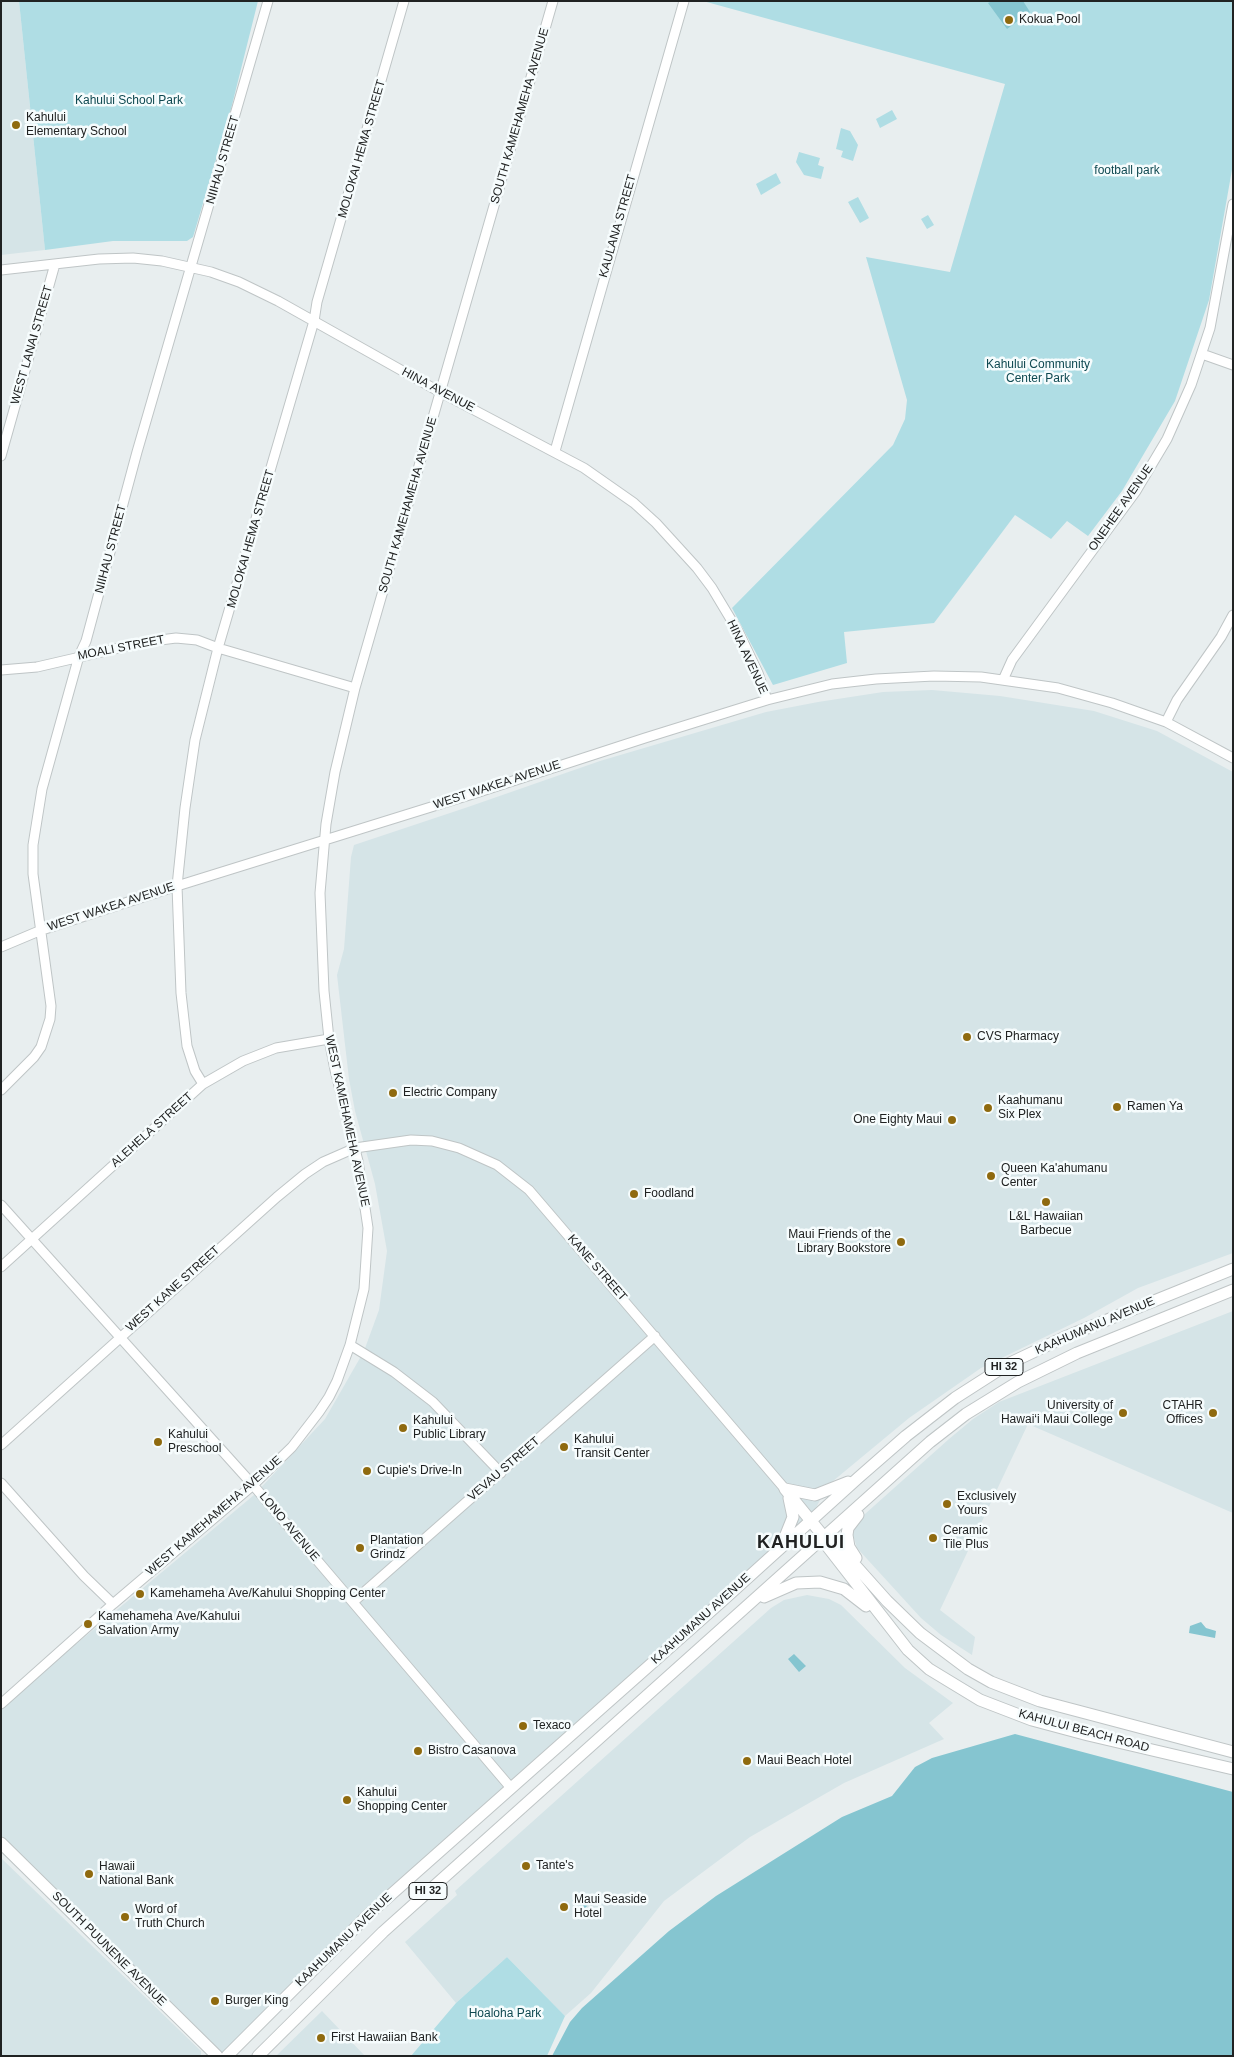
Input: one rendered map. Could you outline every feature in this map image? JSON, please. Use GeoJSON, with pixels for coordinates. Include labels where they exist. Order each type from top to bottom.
{"type":"FeatureCollection","features":[{"type":"Feature","properties":{"kind":"main road","name":"KAAHUMANU AVENUE"},"geometry":{"type":"LineString","coordinates":[[227,2056],[368,1915],[906,1436],[955,1398],[1008,1364],[1168,1294],[1233,1269]]}},
{"type":"Feature","properties":{"kind":"main road","name":"KAAHUMANU AVENUE"},"geometry":{"type":"LineString","coordinates":[[258,2056],[383,1932],[869,1498],[911,1458],[966,1414],[1018,1382],[1077,1353],[1233,1290]]}},
{"type":"Feature","properties":{"kind":"main road"},"geometry":{"type":"LineString","coordinates":[[1168,1294],[1176,1313]]}},
{"type":"Feature","properties":{"kind":"main road"},"geometry":{"type":"LineString","coordinates":[[786,1489],[815,1495],[858,1478]]}},
{"type":"Feature","properties":{"kind":"main road"},"geometry":{"type":"LineString","coordinates":[[786,1489],[824,1537]]}},
{"type":"Feature","properties":{"kind":"main road"},"geometry":{"type":"LineString","coordinates":[[780,1548],[791,1526],[793,1517],[786,1489]]}},
{"type":"Feature","properties":{"kind":"main road"},"geometry":{"type":"LineString","coordinates":[[869,1498],[865,1506],[850,1523],[847,1535],[850,1548],[871,1584]]}},
{"type":"Feature","properties":{"kind":"main road","name":"KAHULUI BEACH ROAD"},"geometry":{"type":"LineString","coordinates":[[824,1537],[837,1545],[886,1601],[920,1633],[957,1662],[991,1682],[1040,1702],[1233,1752]]}},
{"type":"Feature","properties":{"kind":"main road","name":"KAHULUI BEACH ROAD"},"geometry":{"type":"LineString","coordinates":[[824,1537],[824,1542],[908,1650],[944,1679],[980,1700],[1032,1720],[1233,1769]]}},
{"type":"Feature","properties":{"kind":"main road"},"geometry":{"type":"LineString","coordinates":[[746,1608],[784,1587],[808,1582],[820,1582],[844,1589],[890,1629]]}},
{"type":"Feature","properties":{"kind":"main road"},"geometry":{"type":"LineString","coordinates":[[657,1658],[672,1674]]}},
{"type":"Feature","properties":{"kind":"main road"},"geometry":{"type":"LineString","coordinates":[[944,1679],[957,1662]]}},
{"type":"Feature","properties":{"kind":"main road"},"geometry":{"type":"LineString","coordinates":[[511,1788],[526,1803]]}},
{"type":"Feature","properties":{"kind":"main road","name":"SOUTH PUUNENE AVENUE"},"geometry":{"type":"LineString","coordinates":[[1,1843],[216,2056]]}},
{"type":"Feature","properties":{"kind":"main road"},"geometry":{"type":"LineString","coordinates":[[368,1915],[383,1932]]}},
{"type":"Feature","properties":{"kind":"street","name":"NIIHAU STREET"},"geometry":{"type":"LineString","coordinates":[[1,1090],[34,1057],[41,1047],[50,1019],[50,1006],[33,874],[36,821],[42,789],[79,656],[86,641],[137,452],[268,1]]}},
{"type":"Feature","properties":{"kind":"street","name":"MOLOKAI HEMA STREET"},"geometry":{"type":"LineString","coordinates":[[204,1084],[195,1071],[187,1046],[181,993],[177,886],[185,808],[195,740],[218,648],[314,321],[317,302],[404,1]]}},
{"type":"Feature","properties":{"kind":"street","name":"SOUTH KAMEHAMEHA AVENUE"},"geometry":{"type":"LineString","coordinates":[[325,839],[335,772],[355,688],[553,1]]}},
{"type":"Feature","properties":{"kind":"street","name":"KAULANA STREET"},"geometry":{"type":"LineString","coordinates":[[554,451],[684,1]]}},
{"type":"Feature","properties":{"kind":"street","name":"ONEHEE AVENUE"},"geometry":{"type":"LineString","coordinates":[[1003,680],[1012,660],[1136,491],[1166,440],[1191,385],[1210,328],[1233,204]]}},
{"type":"Feature","properties":{"kind":"street","name":"HINA AVENUE"},"geometry":{"type":"LineString","coordinates":[[1,270],[133,258],[192,267],[239,282],[314,321],[440,392],[554,451],[584,468],[634,503],[680,547],[712,588],[739,632],[758,673],[767,700]]}},
{"type":"Feature","properties":{"kind":"street","name":"WEST LANAI STREET"},"geometry":{"type":"LineString","coordinates":[[1,456],[55,264]]}},
{"type":"Feature","properties":{"kind":"street"},"geometry":{"type":"LineString","coordinates":[[1202,354],[1233,364]]}},
{"type":"Feature","properties":{"kind":"street"},"geometry":{"type":"LineString","coordinates":[[1166,722],[1177,700],[1221,637],[1233,615]]}},
{"type":"Feature","properties":{"kind":"street","name":"MOALI STREET"},"geometry":{"type":"LineString","coordinates":[[1,670],[37,666],[145,642],[176,638],[197,640],[218,648],[355,688]]}},
{"type":"Feature","properties":{"kind":"street","name":"WEST WAKEA AVENUE"},"geometry":{"type":"LineString","coordinates":[[1,947],[39,931],[325,839],[767,700],[832,684],[888,678],[981,676],[1058,688],[1112,703],[1166,722],[1233,758]]}},
{"type":"Feature","properties":{"kind":"street","name":"WEST KAMEHAMEHA AVENUE"},"geometry":{"type":"LineString","coordinates":[[1,1704],[113,1604],[253,1485],[300,1438],[319,1412],[337,1381],[350,1345],[364,1289],[368,1228],[355,1148],[329,1039],[324,990],[320,893],[325,839]]}},
{"type":"Feature","properties":{"kind":"street","name":"ALEHELA STREET"},"geometry":{"type":"LineString","coordinates":[[1,1267],[204,1084],[243,1062],[276,1048],[329,1039]]}},
{"type":"Feature","properties":{"kind":"street","name":"KANE STREET"},"geometry":{"type":"LineString","coordinates":[[355,1148],[411,1140],[432,1141],[460,1148],[497,1165],[517,1180],[539,1201],[786,1489]]}},
{"type":"Feature","properties":{"kind":"street","name":"WEST KANE STREET"},"geometry":{"type":"LineString","coordinates":[[1,1445],[288,1187],[323,1162],[355,1148]]}},
{"type":"Feature","properties":{"kind":"street","name":"LONO AVENUE"},"geometry":{"type":"LineString","coordinates":[[1,1205],[253,1485],[511,1788]]}},
{"type":"Feature","properties":{"kind":"street","name":"VEVAU STREET"},"geometry":{"type":"LineString","coordinates":[[352,1602],[655,1336]]}},
{"type":"Feature","properties":{"kind":"street"},"geometry":{"type":"LineString","coordinates":[[350,1345],[394,1372],[433,1402],[501,1472]]}},
{"type":"Feature","properties":{"kind":"street"},"geometry":{"type":"LineString","coordinates":[[1,1483],[84,1576],[113,1604]]}},
{"type":"Feature","properties":{"kind":"shaded area","name":"Kahului Elementary School"},"geometry":{"type":"Polygon","coordinates":[[[1,1],[19,1],[45,250],[1,255],[1,1]]]}},
{"type":"Feature","properties":{"kind":"shaded area","name":"Kokua Pool"},"geometry":{"type":"Polygon","coordinates":[[[992,1],[1023,1],[1030,12],[1007,29],[988,3],[992,1]]]}},
{"type":"Feature","properties":{"kind":"shaded area"},"geometry":{"type":"Polygon","coordinates":[[[932,690],[1000,696],[1094,711],[1157,731],[1233,772],[1233,1253],[1138,1288],[1084,1318],[981,1368],[909,1418],[827,1486],[810,1520],[511,1788],[227,2056],[216,2056],[1,1843],[1,1707],[254,1495],[325,1419],[364,1351],[379,1310],[387,1251],[375,1184],[355,1111],[349,1079],[337,975],[344,949],[351,857],[354,845],[600,761],[766,712],[883,692],[932,690]]]}},
{"type":"Feature","properties":{"kind":"shaded area"},"geometry":{"type":"Polygon","coordinates":[[[1233,1311],[1233,1513],[1028,1424],[940,1610],[975,1637],[972,1655],[941,1635],[921,1618],[857,1548],[853,1535],[856,1522],[949,1439],[973,1419],[999,1402],[1233,1311]]]}},
{"type":"Feature","properties":{"kind":"shaded area","name":"Maui Beach Hotel"},"geometry":{"type":"Polygon","coordinates":[[[807,1595],[829,1599],[841,1605],[905,1668],[953,1703],[929,1723],[944,1739],[844,1783],[750,1837],[664,1901],[591,1993],[565,2016],[507,1957],[456,2003],[405,1942],[457,1895],[455,1891],[771,1608],[784,1600],[807,1595]]]}},
{"type":"Feature","properties":{"kind":"shaded area"},"geometry":{"type":"Polygon","coordinates":[[[1201,1622],[1206,1628],[1216,1631],[1215,1638],[1189,1633],[1190,1626],[1201,1622]]]}},
{"type":"Feature","properties":{"kind":"shaded area"},"geometry":{"type":"Polygon","coordinates":[[[794,1654],[806,1666],[799,1672],[788,1659],[794,1654]]]}},
{"type":"Feature","properties":{"kind":"shaded area"},"geometry":{"type":"Polygon","coordinates":[[[1015,1734],[1233,1792],[1233,2056],[552,2056],[570,2022],[582,2008],[669,1931],[716,1896],[842,1817],[892,1796],[915,1767],[932,1758],[1015,1734]]]}},
{"type":"Feature","properties":{"kind":"shaded area"},"geometry":{"type":"Polygon","coordinates":[[[1,1858],[201,2051],[201,2056],[1,2056],[1,1858]]]}},
{"type":"Feature","properties":{"kind":"shaded area"},"geometry":{"type":"Polygon","coordinates":[[[577,1893],[590,1901],[585,1909],[572,1901],[577,1893]]]}},
{"type":"Feature","properties":{"kind":"shaded area","name":"First Hawaiian Bank"},"geometry":{"type":"Polygon","coordinates":[[[322,2011],[365,2056],[276,2056],[322,2011]]]}},
{"type":"Feature","properties":{"kind":"green space","name":"Kahului School Park"},"geometry":{"type":"Polygon","coordinates":[[[19,1],[258,1],[231,109],[193,237],[187,241],[113,241],[45,250],[19,1]]]}},
{"type":"Feature","properties":{"kind":"green space","name":"Kahului Community Center Park"},"geometry":{"type":"Polygon","coordinates":[[[703,1],[1233,1],[1233,164],[1209,300],[1175,401],[1122,491],[1088,536],[1067,521],[1051,539],[1015,515],[934,623],[844,632],[847,663],[773,685],[732,608],[893,445],[905,419],[907,400],[866,257],[950,272],[1005,84],[703,1]]]}},
{"type":"Feature","properties":{"kind":"green space"},"geometry":{"type":"Polygon","coordinates":[[[892,110],[897,119],[880,128],[876,119],[892,110]]]}},
{"type":"Feature","properties":{"kind":"green space"},"geometry":{"type":"Polygon","coordinates":[[[841,128],[850,131],[858,145],[853,161],[841,157],[843,151],[836,149],[841,128]]]}},
{"type":"Feature","properties":{"kind":"green space"},"geometry":{"type":"Polygon","coordinates":[[[799,152],[820,158],[818,165],[824,167],[821,179],[804,175],[796,162],[799,152]]]}},
{"type":"Feature","properties":{"kind":"green space"},"geometry":{"type":"Polygon","coordinates":[[[776,173],[781,183],[761,195],[756,184],[776,173]]]}},
{"type":"Feature","properties":{"kind":"green space"},"geometry":{"type":"Polygon","coordinates":[[[858,197],[869,218],[860,223],[848,202],[858,197]]]}},
{"type":"Feature","properties":{"kind":"green space"},"geometry":{"type":"Polygon","coordinates":[[[928,215],[934,225],[927,229],[921,219],[928,215]]]}},
{"type":"Feature","properties":{"kind":"green space","name":"Hoaloha Park"},"geometry":{"type":"Polygon","coordinates":[[[507,1957],[565,2016],[547,2056],[411,2056],[456,2003],[507,1957]]]}},
{"type":"Feature","properties":{"kind":"place","name":"Kokua Pool"},"geometry":{"type":"Point","coordinates":[1009,20]}},
{"type":"Feature","properties":{"kind":"place","name":"Kahului Elementary School"},"geometry":{"type":"Point","coordinates":[16,125]}},
{"type":"Feature","properties":{"kind":"place","name":"CVS Pharmacy"},"geometry":{"type":"Point","coordinates":[967,1037]}},
{"type":"Feature","properties":{"kind":"place","name":"Electric Company"},"geometry":{"type":"Point","coordinates":[393,1093]}},
{"type":"Feature","properties":{"kind":"place","name":"Ramen Ya"},"geometry":{"type":"Point","coordinates":[1117,1107]}},
{"type":"Feature","properties":{"kind":"place","name":"Kaahumanu Six Plex"},"geometry":{"type":"Point","coordinates":[988,1108]}},
{"type":"Feature","properties":{"kind":"place","name":"One Eighty Maui"},"geometry":{"type":"Point","coordinates":[952,1120]}},
{"type":"Feature","properties":{"kind":"place","name":"Queen Ka'ahumanu Center"},"geometry":{"type":"Point","coordinates":[991,1176]}},
{"type":"Feature","properties":{"kind":"place","name":"Foodland"},"geometry":{"type":"Point","coordinates":[634,1194]}},
{"type":"Feature","properties":{"kind":"place","name":"L&L Hawaiian Barbecue"},"geometry":{"type":"Point","coordinates":[1046,1202]}},
{"type":"Feature","properties":{"kind":"place","name":"Maui Friends of the Library Bookstore"},"geometry":{"type":"Point","coordinates":[901,1242]}},
{"type":"Feature","properties":{"kind":"place","name":"University of Hawai‘i Maui College"},"geometry":{"type":"Point","coordinates":[1123,1413]}},
{"type":"Feature","properties":{"kind":"place","name":"CTAHR Offices"},"geometry":{"type":"Point","coordinates":[1213,1413]}},
{"type":"Feature","properties":{"kind":"place","name":"Kahului Public Library"},"geometry":{"type":"Point","coordinates":[403,1428]}},
{"type":"Feature","properties":{"kind":"place","name":"Kahului Preschool"},"geometry":{"type":"Point","coordinates":[158,1442]}},
{"type":"Feature","properties":{"kind":"place","name":"Kahului Transit Center"},"geometry":{"type":"Point","coordinates":[564,1447]}},
{"type":"Feature","properties":{"kind":"place","name":"Cupie's Drive-In"},"geometry":{"type":"Point","coordinates":[367,1471]}},
{"type":"Feature","properties":{"kind":"place","name":"Exclusively Yours"},"geometry":{"type":"Point","coordinates":[947,1504]}},
{"type":"Feature","properties":{"kind":"place","name":"Ceramic Tile Plus"},"geometry":{"type":"Point","coordinates":[933,1538]}},
{"type":"Feature","properties":{"kind":"place","name":"Plantation Grindz"},"geometry":{"type":"Point","coordinates":[360,1548]}},
{"type":"Feature","properties":{"kind":"place","name":"Kamehameha Ave/Kahului Shopping Center"},"geometry":{"type":"Point","coordinates":[140,1594]}},
{"type":"Feature","properties":{"kind":"place","name":"Kamehameha Ave/Kahului Salvation Army"},"geometry":{"type":"Point","coordinates":[88,1624]}},
{"type":"Feature","properties":{"kind":"place","name":"Texaco"},"geometry":{"type":"Point","coordinates":[523,1726]}},
{"type":"Feature","properties":{"kind":"place","name":"Bistro Casanova"},"geometry":{"type":"Point","coordinates":[418,1751]}},
{"type":"Feature","properties":{"kind":"place","name":"Maui Beach Hotel"},"geometry":{"type":"Point","coordinates":[747,1761]}},
{"type":"Feature","properties":{"kind":"place","name":"Kahului Shopping Center"},"geometry":{"type":"Point","coordinates":[347,1800]}},
{"type":"Feature","properties":{"kind":"place","name":"Tante's"},"geometry":{"type":"Point","coordinates":[526,1866]}},
{"type":"Feature","properties":{"kind":"place","name":"Hawaii National Bank"},"geometry":{"type":"Point","coordinates":[89,1874]}},
{"type":"Feature","properties":{"kind":"place","name":"Maui Seaside Hotel"},"geometry":{"type":"Point","coordinates":[564,1907]}},
{"type":"Feature","properties":{"kind":"place","name":"Word of Truth Church"},"geometry":{"type":"Point","coordinates":[125,1917]}},
{"type":"Feature","properties":{"kind":"place","name":"Burger King"},"geometry":{"type":"Point","coordinates":[215,2001]}},
{"type":"Feature","properties":{"kind":"place","name":"First Hawaiian Bank"},"geometry":{"type":"Point","coordinates":[321,2038]}},
{"type":"Feature","properties":{"kind":"district","name":"KAHULUI"},"geometry":{"type":"Point","coordinates":[801,1543]}},
{"type":"Feature","properties":{"kind":"park label","name":"football park"},"geometry":{"type":"Point","coordinates":[1127,171]}}]}
